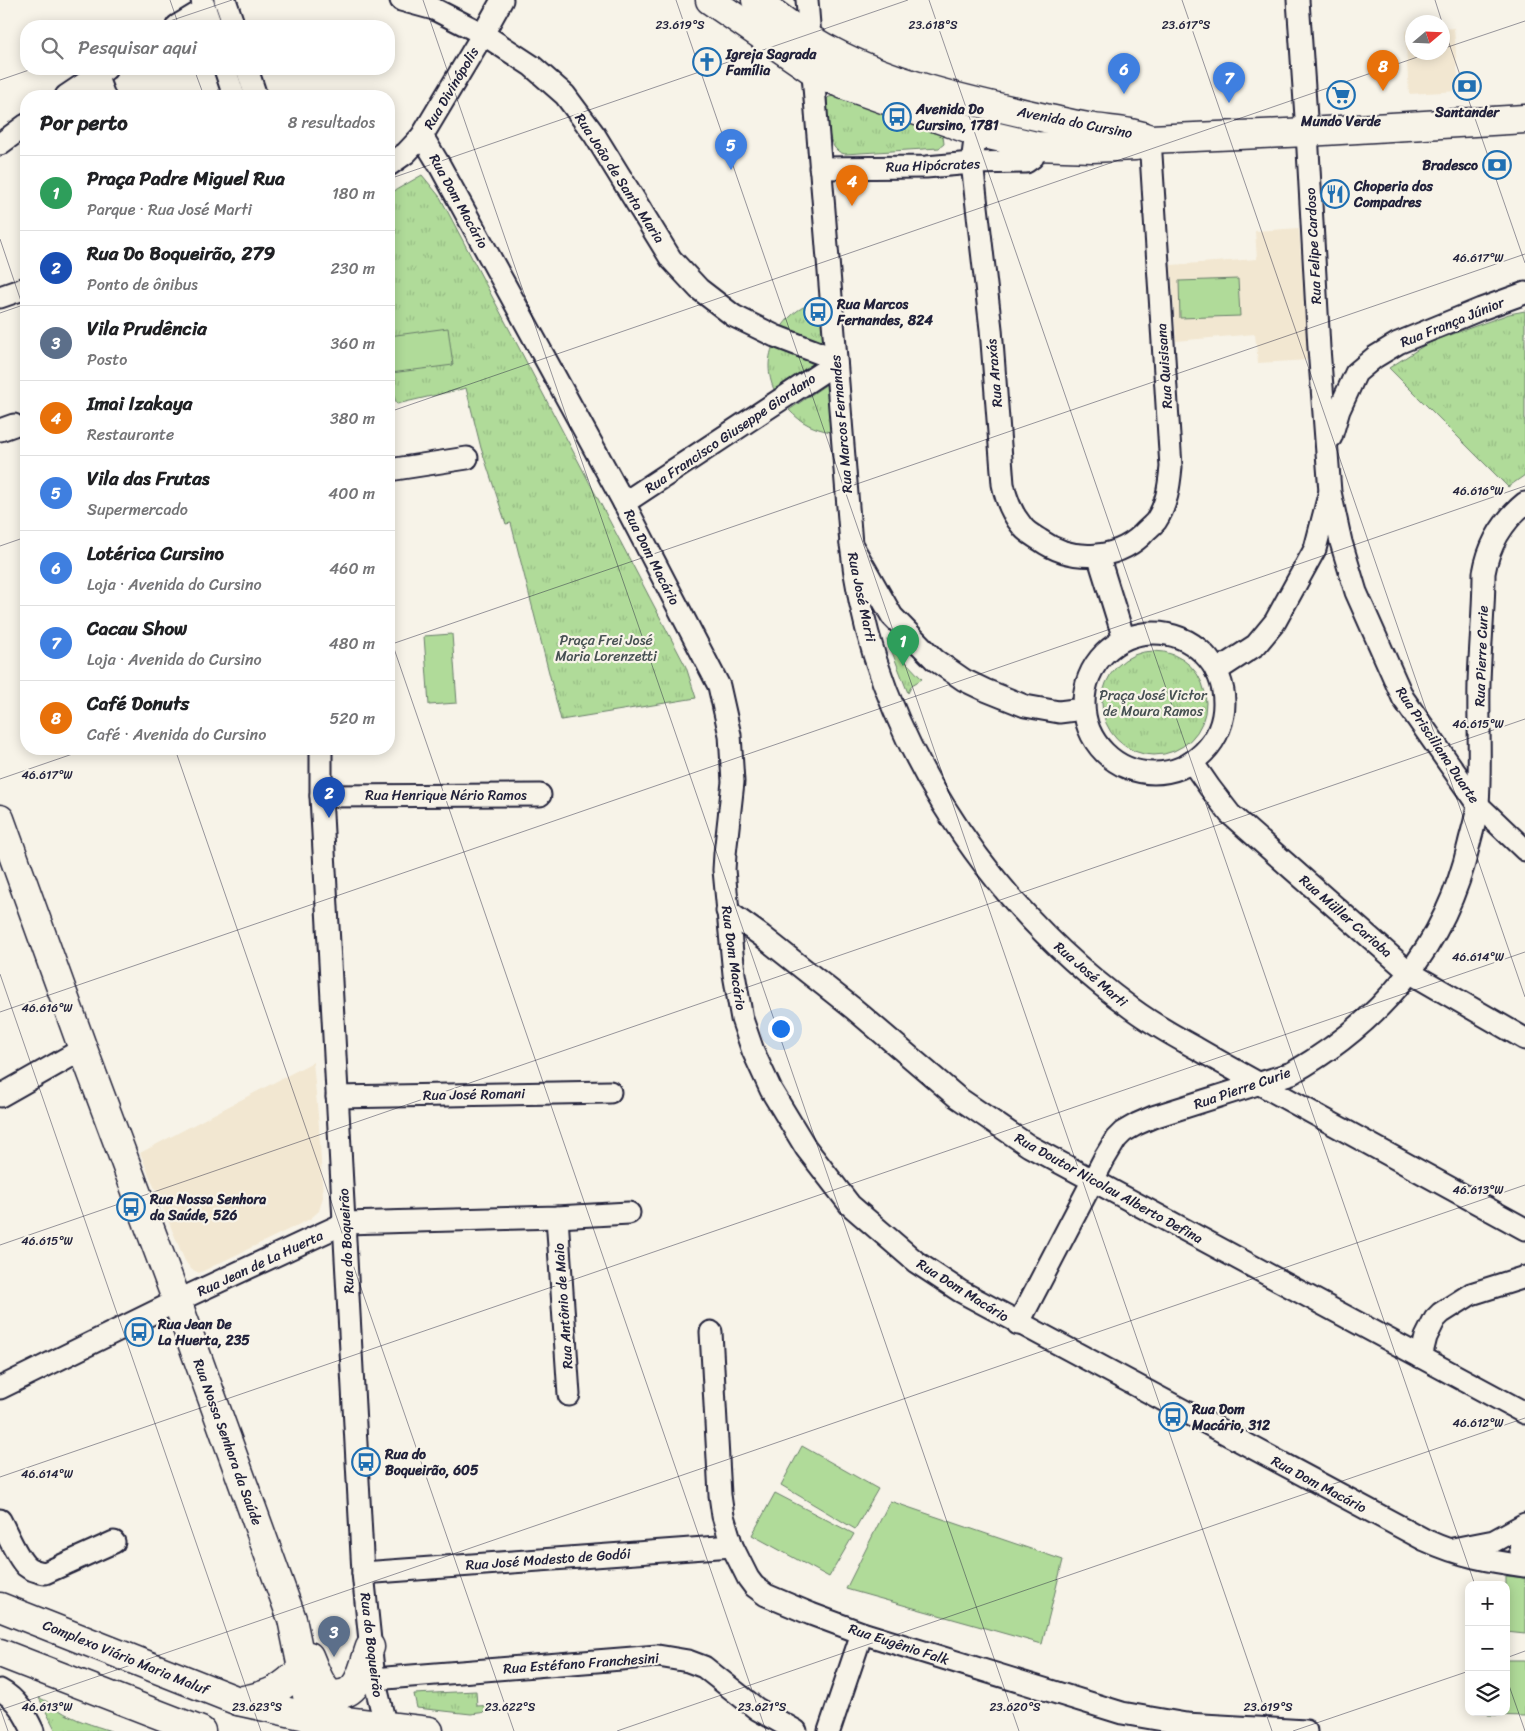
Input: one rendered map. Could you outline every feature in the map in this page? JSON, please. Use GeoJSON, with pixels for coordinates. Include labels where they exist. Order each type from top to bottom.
{"type":"FeatureCollection","features":[{"type":"Feature","properties":{"kind":"main road","name":"Avenida do Cursino"},"geometry":{"type":"LineString","coordinates":[[710,0],[812,70],[844,85],[976,132],[1036,146],[1136,146],[1150,138]]}},
{"type":"Feature","properties":{"kind":"main road","name":"Avenida do Cursino"},"geometry":{"type":"LineString","coordinates":[[756,0],[810,39],[845,58],[884,75],[938,92],[1051,119],[1093,128],[1135,132],[1150,138],[1307,132],[1525,119]]}},
{"type":"Feature","properties":{"kind":"main road"},"geometry":{"type":"LineString","coordinates":[[976,132],[980,124],[986,121],[1022,125],[1051,119]]}},
{"type":"Feature","properties":{"kind":"main road","name":"Rua Nossa Senhora da Saúde"},"geometry":{"type":"LineString","coordinates":[[0,819],[292,1619],[314,1724]]}},
{"type":"Feature","properties":{"kind":"main road","name":"Complexo Viário Maria Maluf"},"geometry":{"type":"LineString","coordinates":[[0,1607],[238,1701],[314,1724],[429,1731]]}},
{"type":"Feature","properties":{"kind":"main road"},"geometry":{"type":"LineString","coordinates":[[292,1619],[328,1693],[335,1695],[347,1693],[354,1687],[370,1647]]}},
{"type":"Feature","properties":{"kind":"main road"},"geometry":{"type":"LineString","coordinates":[[0,1653],[201,1731]]}},
{"type":"Feature","properties":{"kind":"main road"},"geometry":{"type":"LineString","coordinates":[[238,1701],[262,1696],[279,1688],[289,1682],[302,1668]]}},
{"type":"Feature","properties":{"kind":"street","name":"Rua João de Santa Maria"},"geometry":{"type":"LineString","coordinates":[[401,0],[434,9],[483,34],[532,66],[565,95],[594,134],[671,259],[699,289],[734,316],[775,336],[836,361]]}},
{"type":"Feature","properties":{"kind":"street","name":"Rua Divinópolis"},"geometry":{"type":"LineString","coordinates":[[395,160],[422,136],[502,0]]}},
{"type":"Feature","properties":{"kind":"street","name":"Rua Marcos Fernandes"},"geometry":{"type":"LineString","coordinates":[[807,0],[851,544],[892,616],[935,660],[971,683],[1025,706],[1059,712],[1083,709]]}},
{"type":"Feature","properties":{"kind":"street","name":"Rua Felipe Cardoso"},"geometry":{"type":"LineString","coordinates":[[1298,0],[1319,348],[1330,492],[1341,542]]}},
{"type":"Feature","properties":{"kind":"street"},"geometry":{"type":"LineString","coordinates":[[230,1],[233,20]]}},
{"type":"Feature","properties":{"kind":"street"},"geometry":{"type":"LineString","coordinates":[[189,20],[206,12]]}},
{"type":"Feature","properties":{"kind":"street"},"geometry":{"type":"LineString","coordinates":[[75,90],[97,75]]}},
{"type":"Feature","properties":{"kind":"street"},"geometry":{"type":"LineString","coordinates":[[101,75],[103,90]]}},
{"type":"Feature","properties":{"kind":"street"},"geometry":{"type":"LineString","coordinates":[[227,75],[232,90]]}},
{"type":"Feature","properties":{"kind":"street"},"geometry":{"type":"LineString","coordinates":[[249,75],[254,90]]}},
{"type":"Feature","properties":{"kind":"street"},"geometry":{"type":"LineString","coordinates":[[0,144],[20,129]]}},
{"type":"Feature","properties":{"kind":"street","name":"Rua Araxás"},"geometry":{"type":"LineString","coordinates":[[976,132],[972,163],[991,329],[1003,484],[1006,498],[1023,527],[1051,548],[1074,555],[1098,555]]}},
{"type":"Feature","properties":{"kind":"street","name":"Rua Dom Macário"},"geometry":{"type":"LineString","coordinates":[[422,136],[624,503],[719,686],[730,735],[733,782],[725,854],[727,910],[734,974],[742,1019],[753,1051],[771,1090],[816,1161],[850,1205],[916,1262],[960,1291],[1018,1324],[1393,1524],[1447,1550],[1478,1559],[1525,1566]]}},
{"type":"Feature","properties":{"kind":"street","name":"Rua Quisisana"},"geometry":{"type":"LineString","coordinates":[[1098,555],[1116,551],[1135,541],[1155,523],[1166,502],[1172,467],[1150,138]]}},
{"type":"Feature","properties":{"kind":"street","name":"Rua Hipócrates"},"geometry":{"type":"LineString","coordinates":[[820,168],[926,167],[972,163],[1026,162],[1033,157],[1036,146]]}},
{"type":"Feature","properties":{"kind":"street"},"geometry":{"type":"LineString","coordinates":[[0,297],[20,290]]}},
{"type":"Feature","properties":{"kind":"street","name":"Rua França Júnior"},"geometry":{"type":"LineString","coordinates":[[1328,460],[1333,429],[1339,410],[1356,373],[1375,357],[1398,343],[1525,293]]}},
{"type":"Feature","properties":{"kind":"street"},"geometry":{"type":"LineString","coordinates":[[1319,348],[1328,366],[1335,373],[1344,375],[1356,373]]}},
{"type":"Feature","properties":{"kind":"street","name":"Rua Francisco Giuseppe Giordano"},"geometry":{"type":"LineString","coordinates":[[624,503],[836,361]]}},
{"type":"Feature","properties":{"kind":"street"},"geometry":{"type":"LineString","coordinates":[[395,469],[467,458]]}},
{"type":"Feature","properties":{"kind":"street","name":"Rua Felipe Cardoso"},"geometry":{"type":"LineString","coordinates":[[1216,672],[1256,645],[1276,622],[1315,549],[1330,492]]}},
{"type":"Feature","properties":{"kind":"street","name":"Rua Pierre Curie"},"geometry":{"type":"LineString","coordinates":[[1018,1324],[1116,1139],[1129,1128],[1152,1117],[1292,1073],[1336,1044],[1377,1011],[1396,990],[1432,941],[1447,911],[1466,857],[1478,805],[1479,681],[1484,573],[1496,535],[1506,521],[1525,504]]}},
{"type":"Feature","properties":{"kind":"street"},"geometry":{"type":"LineString","coordinates":[[1315,549],[1341,542]]}},
{"type":"Feature","properties":{"kind":"street","name":"Rua Prisciliana Duarte"},"geometry":{"type":"LineString","coordinates":[[1341,542],[1356,592],[1403,698],[1478,805],[1525,850]]}},
{"type":"Feature","properties":{"kind":"street","name":"Rua José Marti"},"geometry":{"type":"LineString","coordinates":[[851,544],[853,568],[867,631],[886,689],[907,739],[932,786],[961,832],[1003,888],[1048,937],[1086,972],[1132,1009],[1168,1032],[1258,1084],[1525,1229]]}},
{"type":"Feature","properties":{"kind":"street"},"geometry":{"type":"LineString","coordinates":[[1098,555],[1124,639]]}},
{"type":"Feature","properties":{"kind":"street"},"geometry":{"type":"LineString","coordinates":[[1152,632],[1176,636],[1198,648],[1208,657],[1216,672],[1223,692],[1222,718],[1214,740],[1192,762],[1176,770],[1155,774],[1137,771],[1120,765],[1109,758],[1093,739],[1087,727],[1083,709],[1084,691],[1092,668],[1108,649],[1124,639],[1152,632]]}},
{"type":"Feature","properties":{"kind":"street","name":"Rua do Boqueirão"},"geometry":{"type":"LineString","coordinates":[[321,755],[337,1097],[363,1572],[374,1679],[386,1729]]}},
{"type":"Feature","properties":{"kind":"street","name":"Rua Müller Carioba"},"geometry":{"type":"LineString","coordinates":[[1192,762],[1230,814],[1409,972],[1525,1039]]}},
{"type":"Feature","properties":{"kind":"street","name":"Rua Henrique Nério Ramos"},"geometry":{"type":"LineString","coordinates":[[322,796],[540,795]]}},
{"type":"Feature","properties":{"kind":"street","name":"Rua Doutor Nicolau Alberto Defina"},"geometry":{"type":"LineString","coordinates":[[727,910],[854,1009],[957,1097],[1029,1146],[1525,1413]]}},
{"type":"Feature","properties":{"kind":"street"},"geometry":{"type":"LineString","coordinates":[[0,1096],[83,1049]]}},
{"type":"Feature","properties":{"kind":"street","name":"Rua José Romani"},"geometry":{"type":"LineString","coordinates":[[337,1097],[610,1092]]}},
{"type":"Feature","properties":{"kind":"street","name":"Rua Jean de La Huerta"},"geometry":{"type":"LineString","coordinates":[[0,1388],[177,1301],[345,1223],[629,1213]]}},
{"type":"Feature","properties":{"kind":"street","name":"Rua Antônio de Maio"},"geometry":{"type":"LineString","coordinates":[[557,1217],[569,1395]]}},
{"type":"Feature","properties":{"kind":"street"},"geometry":{"type":"LineString","coordinates":[[1421,1356],[1426,1337],[1435,1319],[1441,1313],[1471,1294],[1525,1277]]}},
{"type":"Feature","properties":{"kind":"street","name":"Rua Eugênio Falk"},"geometry":{"type":"LineString","coordinates":[[711,1332],[720,1496],[723,1516],[732,1546],[748,1578],[754,1586],[766,1595],[862,1633],[1122,1713],[1186,1724],[1306,1731]]}},
{"type":"Feature","properties":{"kind":"street"},"geometry":{"type":"LineString","coordinates":[[0,1520],[20,1558],[27,1567],[45,1573],[114,1542]]}},
{"type":"Feature","properties":{"kind":"street"},"geometry":{"type":"LineString","coordinates":[[1447,1550],[1494,1541],[1525,1524]]}},
{"type":"Feature","properties":{"kind":"street"},"geometry":{"type":"LineString","coordinates":[[1525,1531],[1521,1538],[1520,1546],[1525,1562]]}},
{"type":"Feature","properties":{"kind":"street","name":"Rua José Modesto de Godói"},"geometry":{"type":"LineString","coordinates":[[363,1572],[732,1546]]}},
{"type":"Feature","properties":{"kind":"street"},"geometry":{"type":"LineString","coordinates":[[829,1731],[862,1633]]}},
{"type":"Feature","properties":{"kind":"street","name":"Rua Estéfano Franchesini"},"geometry":{"type":"LineString","coordinates":[[374,1679],[658,1656],[688,1661],[704,1667],[757,1709],[796,1731]]}},
{"type":"Feature","properties":{"kind":"street"},"geometry":{"type":"LineString","coordinates":[[0,1690],[14,1700],[34,1731]]}},
{"type":"Feature","properties":{"kind":"shaded area"},"geometry":{"type":"Polygon","coordinates":[[[1450,28],[1454,28],[1459,91],[1409,94],[1407,60],[1450,60],[1450,28]]]}},
{"type":"Feature","properties":{"kind":"shaded area"},"geometry":{"type":"Polygon","coordinates":[[[1299,228],[1308,360],[1258,363],[1255,334],[1176,341],[1171,265],[1257,259],[1255,231],[1299,228]]]}},
{"type":"Feature","properties":{"kind":"shaded area"},"geometry":{"type":"Polygon","coordinates":[[[313,1062],[323,1197],[319,1211],[310,1219],[199,1273],[191,1269],[185,1261],[140,1153],[313,1062]]]}},
{"type":"Feature","properties":{"kind":"green space"},"geometry":{"type":"Polygon","coordinates":[[[834,96],[939,133],[943,136],[944,144],[939,148],[845,154],[838,151],[831,139],[828,123],[827,99],[834,96]]]}},
{"type":"Feature","properties":{"kind":"green space","name":"Praça Frei José Maria Lorenzetti"},"geometry":{"type":"Polygon","coordinates":[[[422,175],[440,197],[686,667],[696,698],[561,720],[511,523],[506,524],[481,448],[466,388],[397,404],[395,399],[395,191],[422,175]]]}},
{"type":"Feature","properties":{"kind":"green space"},"geometry":{"type":"Polygon","coordinates":[[[1238,279],[1240,316],[1180,318],[1179,281],[1238,279]]]}},
{"type":"Feature","properties":{"kind":"green space"},"geometry":{"type":"Polygon","coordinates":[[[820,301],[825,347],[781,328],[798,310],[820,301]]]}},
{"type":"Feature","properties":{"kind":"green space"},"geometry":{"type":"Polygon","coordinates":[[[1525,311],[1525,475],[1508,487],[1389,368],[1428,343],[1509,314],[1525,311]]]}},
{"type":"Feature","properties":{"kind":"green space"},"geometry":{"type":"Polygon","coordinates":[[[448,328],[453,365],[395,372],[395,335],[448,328]]]}},
{"type":"Feature","properties":{"kind":"green space"},"geometry":{"type":"Polygon","coordinates":[[[775,341],[825,359],[775,392],[770,379],[769,366],[775,341]]]}},
{"type":"Feature","properties":{"kind":"green space"},"geometry":{"type":"Polygon","coordinates":[[[827,384],[831,432],[808,425],[789,410],[827,384]]]}},
{"type":"Feature","properties":{"kind":"green space"},"geometry":{"type":"Polygon","coordinates":[[[452,634],[457,703],[429,705],[424,636],[452,634]]]}},
{"type":"Feature","properties":{"kind":"green space"},"geometry":{"type":"Polygon","coordinates":[[[887,639],[922,679],[912,685],[908,693],[887,639]]]}},
{"type":"Feature","properties":{"kind":"green space","name":"Praça José Victor de Moura Ramos"},"geometry":{"type":"Polygon","coordinates":[[[1154,651],[1174,655],[1191,666],[1202,683],[1206,703],[1202,723],[1191,740],[1174,751],[1154,755],[1134,751],[1117,740],[1106,723],[1102,703],[1106,683],[1117,666],[1134,655],[1154,651]]]}},
{"type":"Feature","properties":{"kind":"green space"},"geometry":{"type":"Polygon","coordinates":[[[802,1446],[878,1489],[855,1529],[781,1485],[802,1446]]]}},
{"type":"Feature","properties":{"kind":"green space"},"geometry":{"type":"Polygon","coordinates":[[[775,1493],[854,1534],[829,1577],[752,1535],[775,1493]]]}},
{"type":"Feature","properties":{"kind":"green space"},"geometry":{"type":"Polygon","coordinates":[[[890,1501],[1063,1560],[1042,1644],[846,1589],[890,1501]]]}},
{"type":"Feature","properties":{"kind":"green space"},"geometry":{"type":"Polygon","coordinates":[[[1506,1576],[1525,1578],[1525,1634],[1510,1632],[1510,1581],[1506,1581],[1506,1576]]]}},
{"type":"Feature","properties":{"kind":"green space"},"geometry":{"type":"Polygon","coordinates":[[[1510,1660],[1525,1660],[1525,1716],[1510,1716],[1510,1660]]]}},
{"type":"Feature","properties":{"kind":"green space"},"geometry":{"type":"Polygon","coordinates":[[[476,1691],[477,1706],[495,1705],[495,1711],[471,1714],[417,1708],[414,1694],[476,1691]]]}},
{"type":"Feature","properties":{"kind":"green space"},"geometry":{"type":"Polygon","coordinates":[[[39,1698],[71,1717],[111,1731],[56,1731],[39,1698]]]}},
{"type":"Feature","properties":{"kind":"place","name":"Igreja Sagrada Família"},"geometry":{"type":"Point","coordinates":[707,62]}},
{"type":"Feature","properties":{"kind":"place","name":"Santander"},"geometry":{"type":"Point","coordinates":[1467,86]}},
{"type":"Feature","properties":{"kind":"place","name":"Café Donuts"},"geometry":{"type":"Point","coordinates":[1383,91]}},
{"type":"Feature","properties":{"kind":"place","name":"Lotérica Cursino"},"geometry":{"type":"Point","coordinates":[1124,94]}},
{"type":"Feature","properties":{"kind":"place","name":"Mundo Verde"},"geometry":{"type":"Point","coordinates":[1341,95]}},
{"type":"Feature","properties":{"kind":"place","name":"Cacau Show"},"geometry":{"type":"Point","coordinates":[1229,103]}},
{"type":"Feature","properties":{"kind":"place","name":"Avenida Do Cursino, 1781"},"geometry":{"type":"Point","coordinates":[897,117]}},
{"type":"Feature","properties":{"kind":"place","name":"Bradesco"},"geometry":{"type":"Point","coordinates":[1497,165]}},
{"type":"Feature","properties":{"kind":"place","name":"Vila das Frutas"},"geometry":{"type":"Point","coordinates":[731,170]}},
{"type":"Feature","properties":{"kind":"place","name":"Choperia dos Compadres"},"geometry":{"type":"Point","coordinates":[1335,194]}},
{"type":"Feature","properties":{"kind":"place","name":"Imai Izakaya"},"geometry":{"type":"Point","coordinates":[852,206]}},
{"type":"Feature","properties":{"kind":"place","name":"Rua Marcos Fernandes, 824"},"geometry":{"type":"Point","coordinates":[818,312]}},
{"type":"Feature","properties":{"kind":"place","name":"Praça Padre Miguel Rua"},"geometry":{"type":"Point","coordinates":[903,666]}},
{"type":"Feature","properties":{"kind":"place","name":"Rua Do Boqueirão, 279"},"geometry":{"type":"Point","coordinates":[329,818]}},
{"type":"Feature","properties":{"kind":"place","name":"Rua Nossa Senhora da Saúde, 526"},"geometry":{"type":"Point","coordinates":[131,1207]}},
{"type":"Feature","properties":{"kind":"place","name":"Rua Jean De La Huerta, 235"},"geometry":{"type":"Point","coordinates":[139,1332]}},
{"type":"Feature","properties":{"kind":"place","name":"Rua Dom Macário, 312"},"geometry":{"type":"Point","coordinates":[1173,1417]}},
{"type":"Feature","properties":{"kind":"place","name":"Rua do Boqueirão, 605"},"geometry":{"type":"Point","coordinates":[366,1462]}},
{"type":"Feature","properties":{"kind":"place","name":"Vila Prudência"},"geometry":{"type":"Point","coordinates":[334,1657]}}]}
